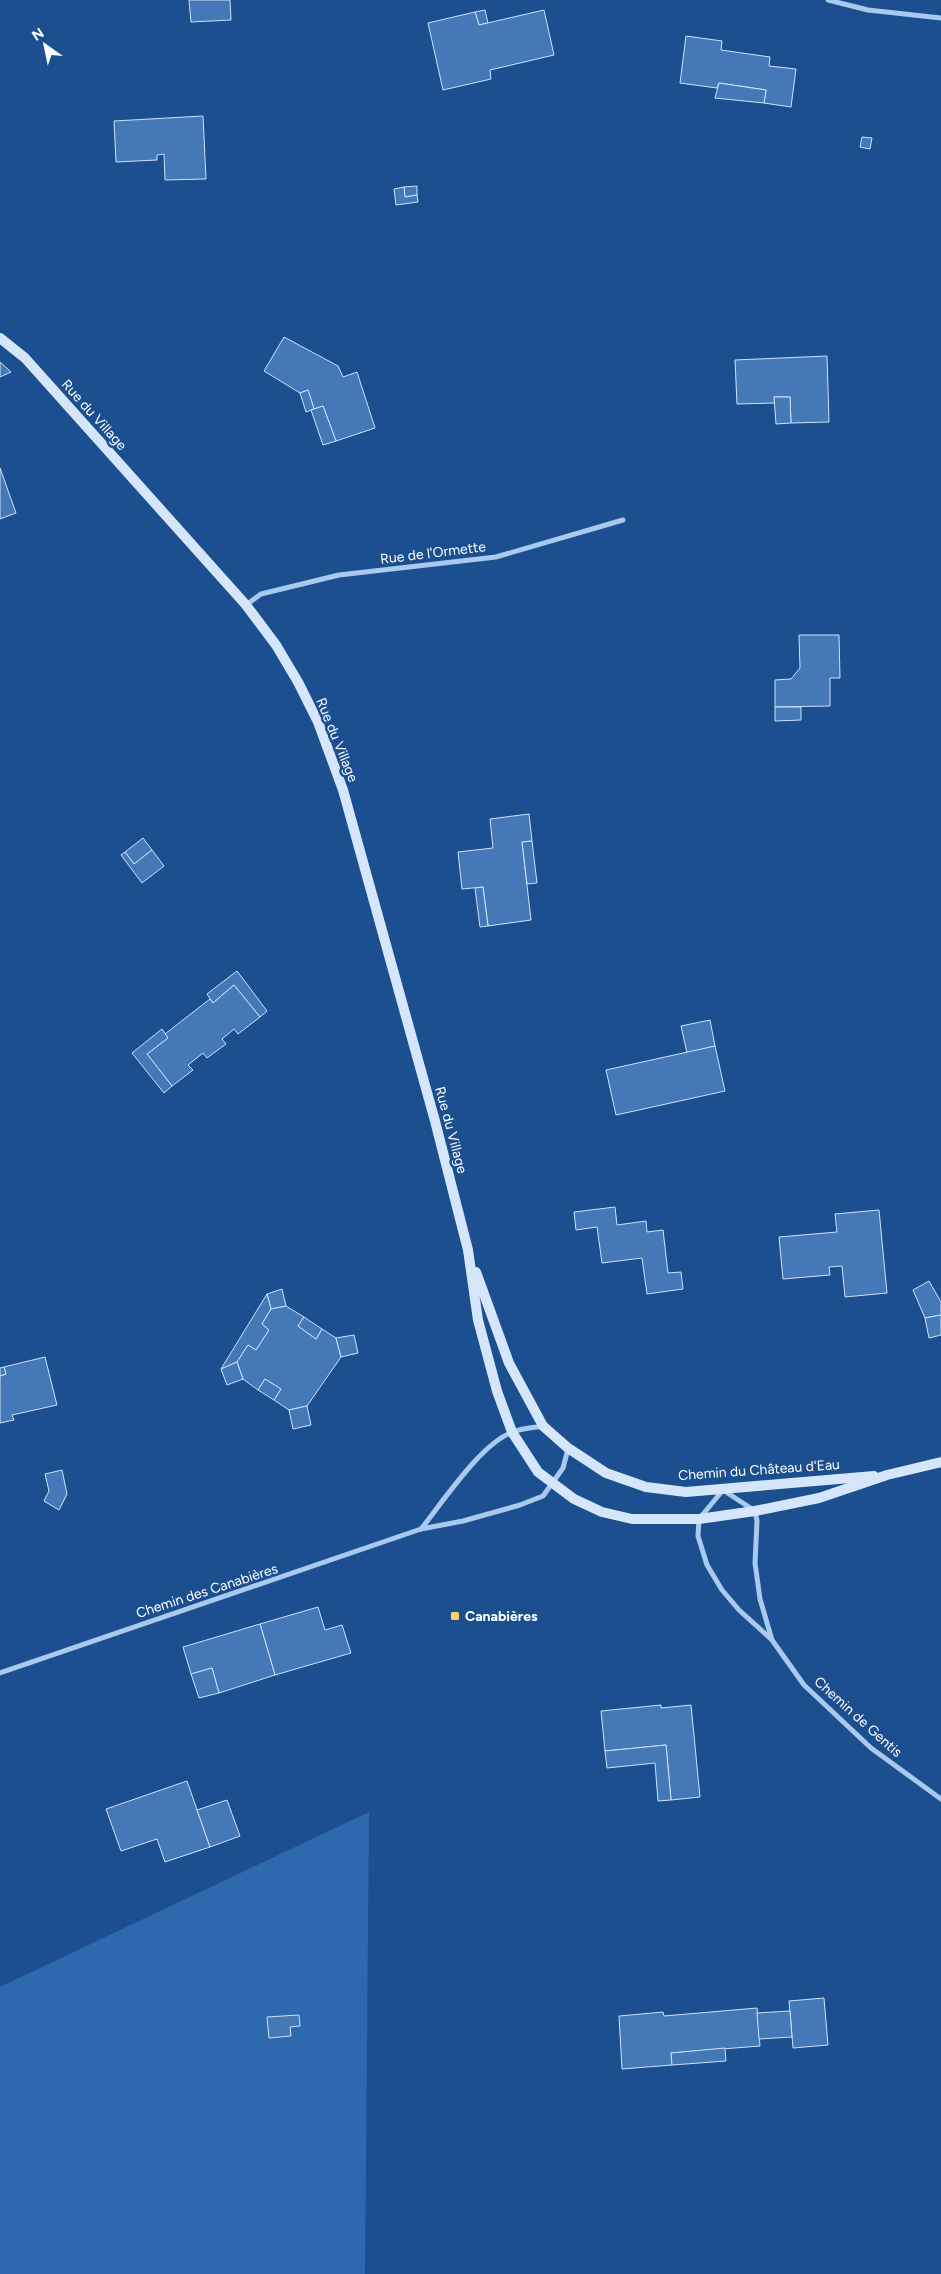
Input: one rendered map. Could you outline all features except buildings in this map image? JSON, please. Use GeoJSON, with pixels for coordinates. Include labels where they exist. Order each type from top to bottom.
{"type":"FeatureCollection","features":[{"type":"Feature","properties":{"kind":"street"},"geometry":{"type":"LineString","coordinates":[[828,0],[868,10],[941,18]]}},
{"type":"Feature","properties":{"kind":"street","name":"Rue du Village"},"geometry":{"type":"LineString","coordinates":[[0,338],[25,358],[246,605],[276,645],[298,682],[318,722],[343,790],[404,1006],[468,1250],[509,1363],[543,1426],[556,1438]]}},
{"type":"Feature","properties":{"kind":"street","name":"Rue de l'Ormette"},"geometry":{"type":"LineString","coordinates":[[246,605],[261,594],[339,575],[496,557],[623,520]]}},
{"type":"Feature","properties":{"kind":"street","name":"Rue du Village"},"geometry":{"type":"LineString","coordinates":[[468,1250],[478,1320],[497,1391],[512,1432],[527,1457]]}},
{"type":"Feature","properties":{"kind":"street"},"geometry":{"type":"LineString","coordinates":[[421,1529],[474,1463],[492,1445],[512,1432],[543,1426]]}},
{"type":"Feature","properties":{"kind":"street","name":"Chemin du Château d'Eau"},"geometry":{"type":"LineString","coordinates":[[556,1438],[606,1473],[646,1487],[686,1492],[888,1475]]}},
{"type":"Feature","properties":{"kind":"street","name":"Chemin des Canabières"},"geometry":{"type":"LineString","coordinates":[[0,1673],[421,1529],[463,1521],[520,1505],[543,1496],[563,1468],[568,1448]]}},
{"type":"Feature","properties":{"kind":"street","name":"Chemin du Château d'Eau"},"geometry":{"type":"LineString","coordinates":[[527,1457],[538,1472],[574,1499],[602,1512],[632,1519],[699,1519],[754,1512],[819,1498],[888,1475],[941,1462]]}},
{"type":"Feature","properties":{"kind":"street"},"geometry":{"type":"LineString","coordinates":[[699,1519],[723,1490],[754,1512]]}},
{"type":"Feature","properties":{"kind":"street","name":"Chemin de Gentis"},"geometry":{"type":"LineString","coordinates":[[754,1512],[757,1521],[755,1563],[760,1599],[772,1640]]}},
{"type":"Feature","properties":{"kind":"street","name":"Chemin de Gentis"},"geometry":{"type":"LineString","coordinates":[[699,1519],[698,1536],[707,1564],[722,1590],[739,1610],[772,1640],[804,1685],[871,1748],[941,1799]]}},
{"type":"Feature","properties":{"kind":"shaded area"},"geometry":{"type":"Polygon","coordinates":[[[369,1812],[365,2274],[0,2274],[0,1987],[369,1812]]]}},
{"type":"Feature","properties":{"kind":"place","name":"Canabières"},"geometry":{"type":"Point","coordinates":[455,1616]}}]}
